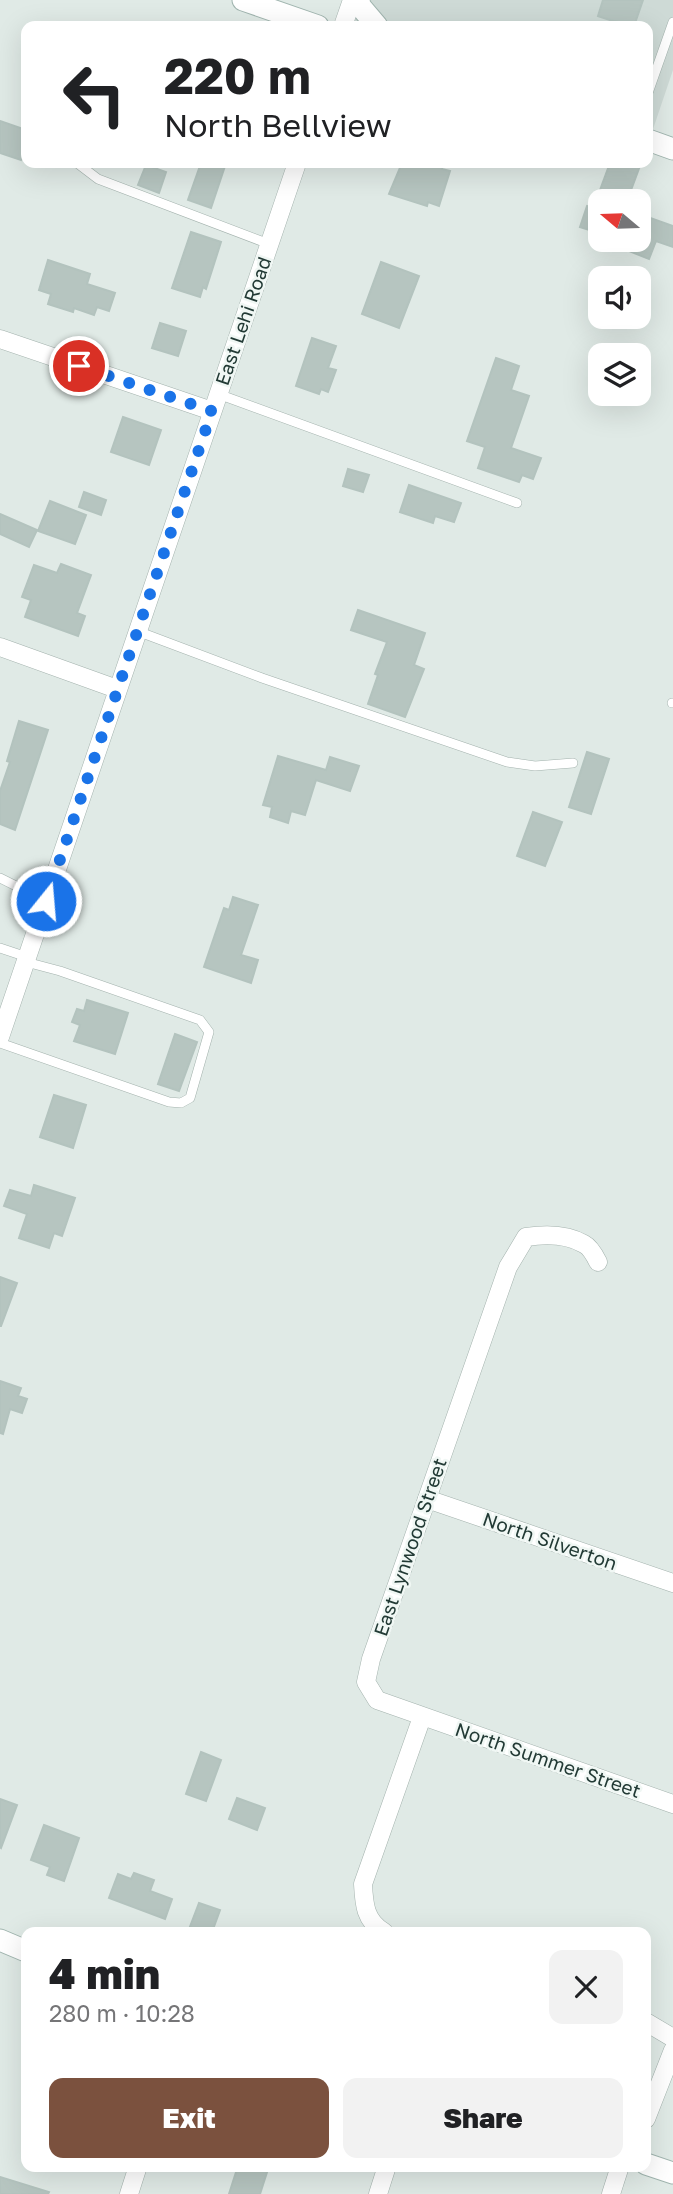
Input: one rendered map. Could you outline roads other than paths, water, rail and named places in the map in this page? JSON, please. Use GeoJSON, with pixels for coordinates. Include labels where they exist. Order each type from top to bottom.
{"type":"FeatureCollection","features":[{"type":"Feature","properties":{"kind":"street"},"geometry":{"type":"LineString","coordinates":[[243,0],[304,21]]}},
{"type":"Feature","properties":{"kind":"street"},"geometry":{"type":"LineString","coordinates":[[345,21],[352,0]]}},
{"type":"Feature","properties":{"kind":"street"},"geometry":{"type":"LineString","coordinates":[[359,0],[360,6],[373,21]]}},
{"type":"Feature","properties":{"kind":"street"},"geometry":{"type":"LineString","coordinates":[[653,142],[673,149]]}},
{"type":"Feature","properties":{"kind":"street","name":"East Lehi Road"},"geometry":{"type":"LineString","coordinates":[[0,1037],[295,168]]}},
{"type":"Feature","properties":{"kind":"street"},"geometry":{"type":"LineString","coordinates":[[0,339],[215,402]]}},
{"type":"Feature","properties":{"kind":"street"},"geometry":{"type":"LineString","coordinates":[[0,647],[117,689]]}},
{"type":"Feature","properties":{"kind":"street","name":"East Lynwood Street"},"geometry":{"type":"LineString","coordinates":[[422,1717],[377,1700],[366,1682],[370,1658],[508,1267],[526,1237],[545,1234],[587,1244],[598,1262]]}},
{"type":"Feature","properties":{"kind":"street","name":"North Silverton"},"geometry":{"type":"LineString","coordinates":[[427,1499],[673,1583]]}},
{"type":"Feature","properties":{"kind":"street"},"geometry":{"type":"LineString","coordinates":[[377,1927],[364,1910],[363,1884],[422,1717]]}},
{"type":"Feature","properties":{"kind":"street","name":"North Summer Street"},"geometry":{"type":"LineString","coordinates":[[422,1717],[673,1804]]}},
{"type":"Feature","properties":{"kind":"street"},"geometry":{"type":"LineString","coordinates":[[0,1940],[21,1949]]}},
{"type":"Feature","properties":{"kind":"street"},"geometry":{"type":"LineString","coordinates":[[651,2025],[673,2038]]}},
{"type":"Feature","properties":{"kind":"street"},"geometry":{"type":"LineString","coordinates":[[651,2106],[673,2050]]}},
{"type":"Feature","properties":{"kind":"street"},"geometry":{"type":"LineString","coordinates":[[651,2166],[673,2173]]}},
{"type":"Feature","properties":{"kind":"street"},"geometry":{"type":"LineString","coordinates":[[129,2194],[136,2172]]}},
{"type":"Feature","properties":{"kind":"street"},"geometry":{"type":"LineString","coordinates":[[378,2194],[385,2172]]}},
{"type":"Feature","properties":{"kind":"street"},"geometry":{"type":"LineString","coordinates":[[611,2194],[618,2172]]}},
{"type":"Feature","properties":{"kind":"lane"},"geometry":{"type":"LineString","coordinates":[[653,79],[673,22]]}},
{"type":"Feature","properties":{"kind":"lane"},"geometry":{"type":"LineString","coordinates":[[84,168],[98,179],[269,244]]}},
{"type":"Feature","properties":{"kind":"lane"},"geometry":{"type":"LineString","coordinates":[[215,402],[517,503]]}},
{"type":"Feature","properties":{"kind":"lane"},"geometry":{"type":"LineString","coordinates":[[137,631],[262,678],[507,762],[535,766],[573,763]]}},
{"type":"Feature","properties":{"kind":"lane"},"geometry":{"type":"LineString","coordinates":[[0,878],[46,901]]}},
{"type":"Feature","properties":{"kind":"lane"},"geometry":{"type":"LineString","coordinates":[[0,948],[200,1020],[209,1032],[190,1098],[181,1103],[169,1102],[0,1043]]}}]}
